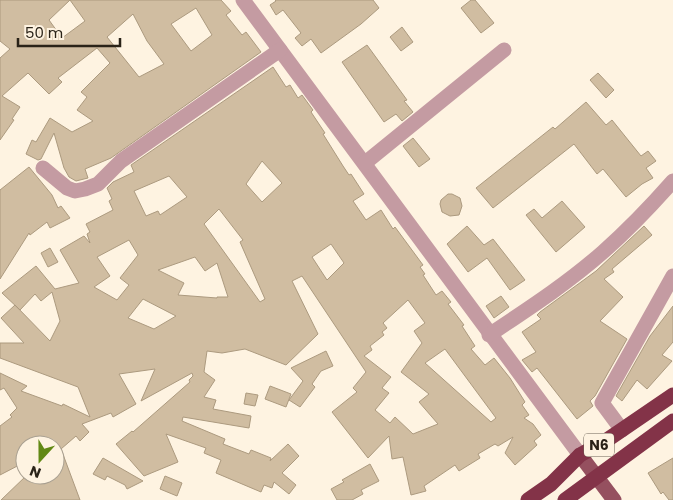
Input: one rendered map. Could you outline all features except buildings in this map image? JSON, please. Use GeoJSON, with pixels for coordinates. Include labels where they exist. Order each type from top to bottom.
{"type":"FeatureCollection","features":[{"type":"Feature","properties":{"kind":"highway","name":"N6"},"geometry":{"type":"LineString","coordinates":[[528,500],[551,484],[580,456],[673,395]]}},
{"type":"Feature","properties":{"kind":"highway","name":"N6"},"geometry":{"type":"LineString","coordinates":[[565,500],[673,421]]}},
{"type":"Feature","properties":{"kind":"main road"},"geometry":{"type":"LineString","coordinates":[[580,456],[614,500]]}},
{"type":"Feature","properties":{"kind":"street"},"geometry":{"type":"LineString","coordinates":[[246,1],[489,335],[555,420],[580,456]]}},
{"type":"Feature","properties":{"kind":"street"},"geometry":{"type":"LineString","coordinates":[[43,168],[67,188],[75,191],[98,184],[121,161],[280,50]]}},
{"type":"Feature","properties":{"kind":"street"},"geometry":{"type":"LineString","coordinates":[[365,163],[504,50]]}},
{"type":"Feature","properties":{"kind":"street"},"geometry":{"type":"LineString","coordinates":[[489,335],[537,302],[603,252],[649,209],[673,182]]}},
{"type":"Feature","properties":{"kind":"street"},"geometry":{"type":"LineString","coordinates":[[622,430],[602,403],[673,276]]}}]}
